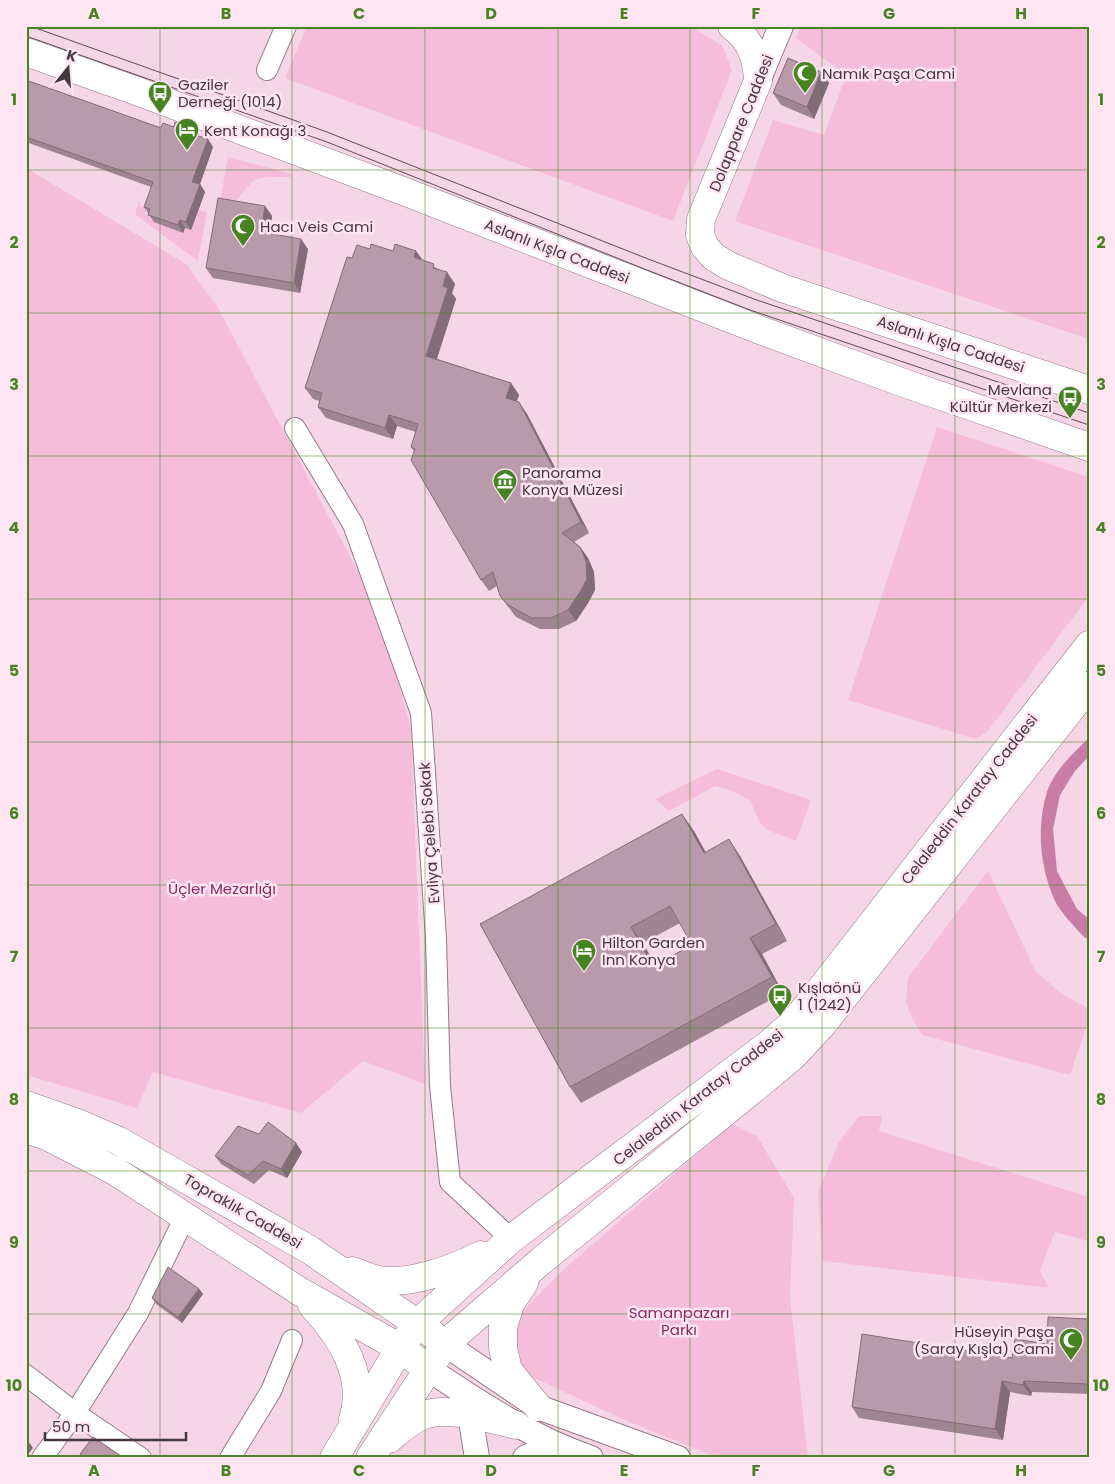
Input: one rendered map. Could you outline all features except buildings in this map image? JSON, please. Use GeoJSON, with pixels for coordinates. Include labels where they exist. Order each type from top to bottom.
{"type":"FeatureCollection","features":[{"type":"Feature","properties":{"kind":"main road"},"geometry":{"type":"LineString","coordinates":[[732,26],[746,39],[754,52],[758,81]]}},
{"type":"Feature","properties":{"kind":"main road","name":"Aslanlı Kışla Caddesi"},"geometry":{"type":"LineString","coordinates":[[26,52],[134,90],[402,191],[760,330],[901,382],[1089,447]]}},
{"type":"Feature","properties":{"kind":"main road","name":"Dolappare Caddesi"},"geometry":{"type":"LineString","coordinates":[[701,219],[758,81]]}},
{"type":"Feature","properties":{"kind":"main road","name":"Aslanlı Kışla Caddesi"},"geometry":{"type":"LineString","coordinates":[[701,219],[700,235],[705,247],[714,257],[729,266],[782,288],[1089,390]]}},
{"type":"Feature","properties":{"kind":"main road","name":"Celaleddin Karatay Caddesi"},"geometry":{"type":"LineString","coordinates":[[400,1348],[418,1323],[511,1239],[769,1044],[795,1021],[1089,645]]}},
{"type":"Feature","properties":{"kind":"main road","name":"Celaleddin Karatay Caddesi"},"geometry":{"type":"LineString","coordinates":[[427,1368],[445,1344],[541,1261],[793,1056],[821,1026],[1089,686]]}},
{"type":"Feature","properties":{"kind":"main road","name":"Topraklık Caddesi"},"geometry":{"type":"LineString","coordinates":[[26,1105],[119,1140],[310,1250],[418,1323],[445,1344]]}},
{"type":"Feature","properties":{"kind":"main road"},"geometry":{"type":"LineString","coordinates":[[26,1129],[47,1136],[115,1171],[299,1291],[400,1348],[427,1368],[373,1453]]}},
{"type":"Feature","properties":{"kind":"main road"},"geometry":{"type":"LineString","coordinates":[[310,1250],[375,1280],[397,1280],[443,1272],[459,1266],[511,1239]]}},
{"type":"Feature","properties":{"kind":"main road"},"geometry":{"type":"LineString","coordinates":[[538,1407],[508,1370],[502,1348],[503,1327],[510,1304],[541,1261]]}},
{"type":"Feature","properties":{"kind":"main road"},"geometry":{"type":"LineString","coordinates":[[299,1291],[327,1323],[351,1360],[357,1382],[357,1408],[350,1431]]}},
{"type":"Feature","properties":{"kind":"main road"},"geometry":{"type":"LineString","coordinates":[[334,1458],[400,1348]]}},
{"type":"Feature","properties":{"kind":"main road"},"geometry":{"type":"LineString","coordinates":[[373,1453],[413,1420],[424,1414],[438,1412],[470,1414],[516,1425]]}},
{"type":"Feature","properties":{"kind":"street"},"geometry":{"type":"LineString","coordinates":[[267,70],[286,26]]}},
{"type":"Feature","properties":{"kind":"street","name":"Dolappare Caddesi"},"geometry":{"type":"LineString","coordinates":[[758,81],[781,26]]}},
{"type":"Feature","properties":{"kind":"street","name":"Evliya Çelebi Sokak"},"geometry":{"type":"LineString","coordinates":[[295,428],[353,524],[421,713],[436,938],[440,1086],[450,1182],[511,1239]]}},
{"type":"Feature","properties":{"kind":"street"},"geometry":{"type":"LineString","coordinates":[[42,1458],[75,1412],[138,1313],[185,1217]]}},
{"type":"Feature","properties":{"kind":"street"},"geometry":{"type":"LineString","coordinates":[[230,1458],[271,1391],[292,1340]]}},
{"type":"Feature","properties":{"kind":"street"},"geometry":{"type":"LineString","coordinates":[[445,1344],[538,1407],[678,1458]]}},
{"type":"Feature","properties":{"kind":"street"},"geometry":{"type":"LineString","coordinates":[[427,1368],[516,1425],[563,1448],[592,1458]]}},
{"type":"Feature","properties":{"kind":"street"},"geometry":{"type":"LineString","coordinates":[[26,1375],[141,1458]]}},
{"type":"Feature","properties":{"kind":"street"},"geometry":{"type":"LineString","coordinates":[[456,1388],[470,1414],[477,1458]]}},
{"type":"Feature","properties":{"kind":"street"},"geometry":{"type":"LineString","coordinates":[[525,1458],[563,1448]]}},
{"type":"Feature","properties":{"kind":"green space"},"geometry":{"type":"Polygon","coordinates":[[[307,26],[689,26],[722,45],[732,70],[673,221],[285,78],[307,26]]]}},
{"type":"Feature","properties":{"kind":"green space"},"geometry":{"type":"Polygon","coordinates":[[[801,26],[1089,26],[1089,339],[735,221],[773,120],[824,135],[846,75],[796,38],[801,26]]]}},
{"type":"Feature","properties":{"kind":"green space"},"geometry":{"type":"Polygon","coordinates":[[[228,157],[291,174],[290,177],[257,179],[225,208],[213,278],[207,272],[228,157]]]}},
{"type":"Feature","properties":{"kind":"green space","name":"Üçler Mezarlığı"},"geometry":{"type":"Polygon","coordinates":[[[26,168],[186,264],[217,306],[379,611],[411,729],[425,1084],[363,1061],[301,1113],[153,1072],[137,1108],[26,1075],[26,168]]]}},
{"type":"Feature","properties":{"kind":"green space"},"geometry":{"type":"Polygon","coordinates":[[[140,200],[140,206],[147,208],[145,214],[178,225],[193,209],[207,212],[198,261],[136,215],[136,209],[140,200]]]}},
{"type":"Feature","properties":{"kind":"green space"},"geometry":{"type":"Polygon","coordinates":[[[937,427],[1089,477],[1089,596],[987,732],[976,739],[848,700],[937,427]]]}},
{"type":"Feature","properties":{"kind":"green space"},"geometry":{"type":"Polygon","coordinates":[[[717,769],[811,800],[796,841],[766,829],[758,819],[751,801],[730,790],[715,786],[669,811],[655,799],[717,769]]]}},
{"type":"Feature","properties":{"kind":"green space"},"geometry":{"type":"Polygon","coordinates":[[[988,871],[1036,972],[1061,993],[1089,1009],[1089,1019],[1070,1075],[922,1035],[912,1018],[906,1003],[908,978],[988,871]]]}},
{"type":"Feature","properties":{"kind":"green space"},"geometry":{"type":"Polygon","coordinates":[[[859,1116],[882,1116],[879,1131],[1089,1197],[1088,1241],[1055,1232],[1040,1271],[1049,1288],[823,1261],[818,1192],[839,1142],[859,1116]]]}},
{"type":"Feature","properties":{"kind":"green space","name":"Samanpazarı Parkı"},"geometry":{"type":"Polygon","coordinates":[[[732,1124],[757,1136],[794,1198],[790,1297],[808,1458],[719,1458],[627,1421],[515,1369],[509,1325],[563,1270],[732,1124]]]}},
{"type":"Feature","properties":{"kind":"shaded area"},"geometry":{"type":"Polygon","coordinates":[[[1089,738],[1089,756],[1075,771],[1060,795],[1053,829],[1057,871],[1077,909],[1089,919],[1089,940],[1084,937],[1060,910],[1055,901],[1043,861],[1041,833],[1044,805],[1050,784],[1065,763],[1089,738]]]}},
{"type":"Feature","properties":{"kind":"tram line"},"geometry":{"type":"LineString","coordinates":[[30,26],[327,132],[754,299],[1089,413]]}},
{"type":"Feature","properties":{"kind":"tram line"},"geometry":{"type":"LineString","coordinates":[[26,36],[327,142],[750,310],[1089,425]]}},
{"type":"Feature","properties":{"kind":"place","name":"Namık Paşa Cami"},"geometry":{"type":"Point","coordinates":[805,94]}},
{"type":"Feature","properties":{"kind":"place","name":"Gaziler Derneği (1014)"},"geometry":{"type":"Point","coordinates":[160,114]}},
{"type":"Feature","properties":{"kind":"place","name":"Kent Konağı 3"},"geometry":{"type":"Point","coordinates":[187,151]}},
{"type":"Feature","properties":{"kind":"place","name":"Hacı Veis Cami"},"geometry":{"type":"Point","coordinates":[243,247]}},
{"type":"Feature","properties":{"kind":"place","name":"Mevlana Kültür Merkezi"},"geometry":{"type":"Point","coordinates":[1070,419]}},
{"type":"Feature","properties":{"kind":"place","name":"Panorama Konya Müzesi"},"geometry":{"type":"Point","coordinates":[505,502]}},
{"type":"Feature","properties":{"kind":"place","name":"Hilton Garden Inn Konya"},"geometry":{"type":"Point","coordinates":[584,972]}},
{"type":"Feature","properties":{"kind":"place","name":"Kışlaönü 1 (1242)"},"geometry":{"type":"Point","coordinates":[780,1017]}},
{"type":"Feature","properties":{"kind":"place","name":"Hüseyin Paşa (Saray Kışla) Cami"},"geometry":{"type":"Point","coordinates":[1071,1361]}}]}
